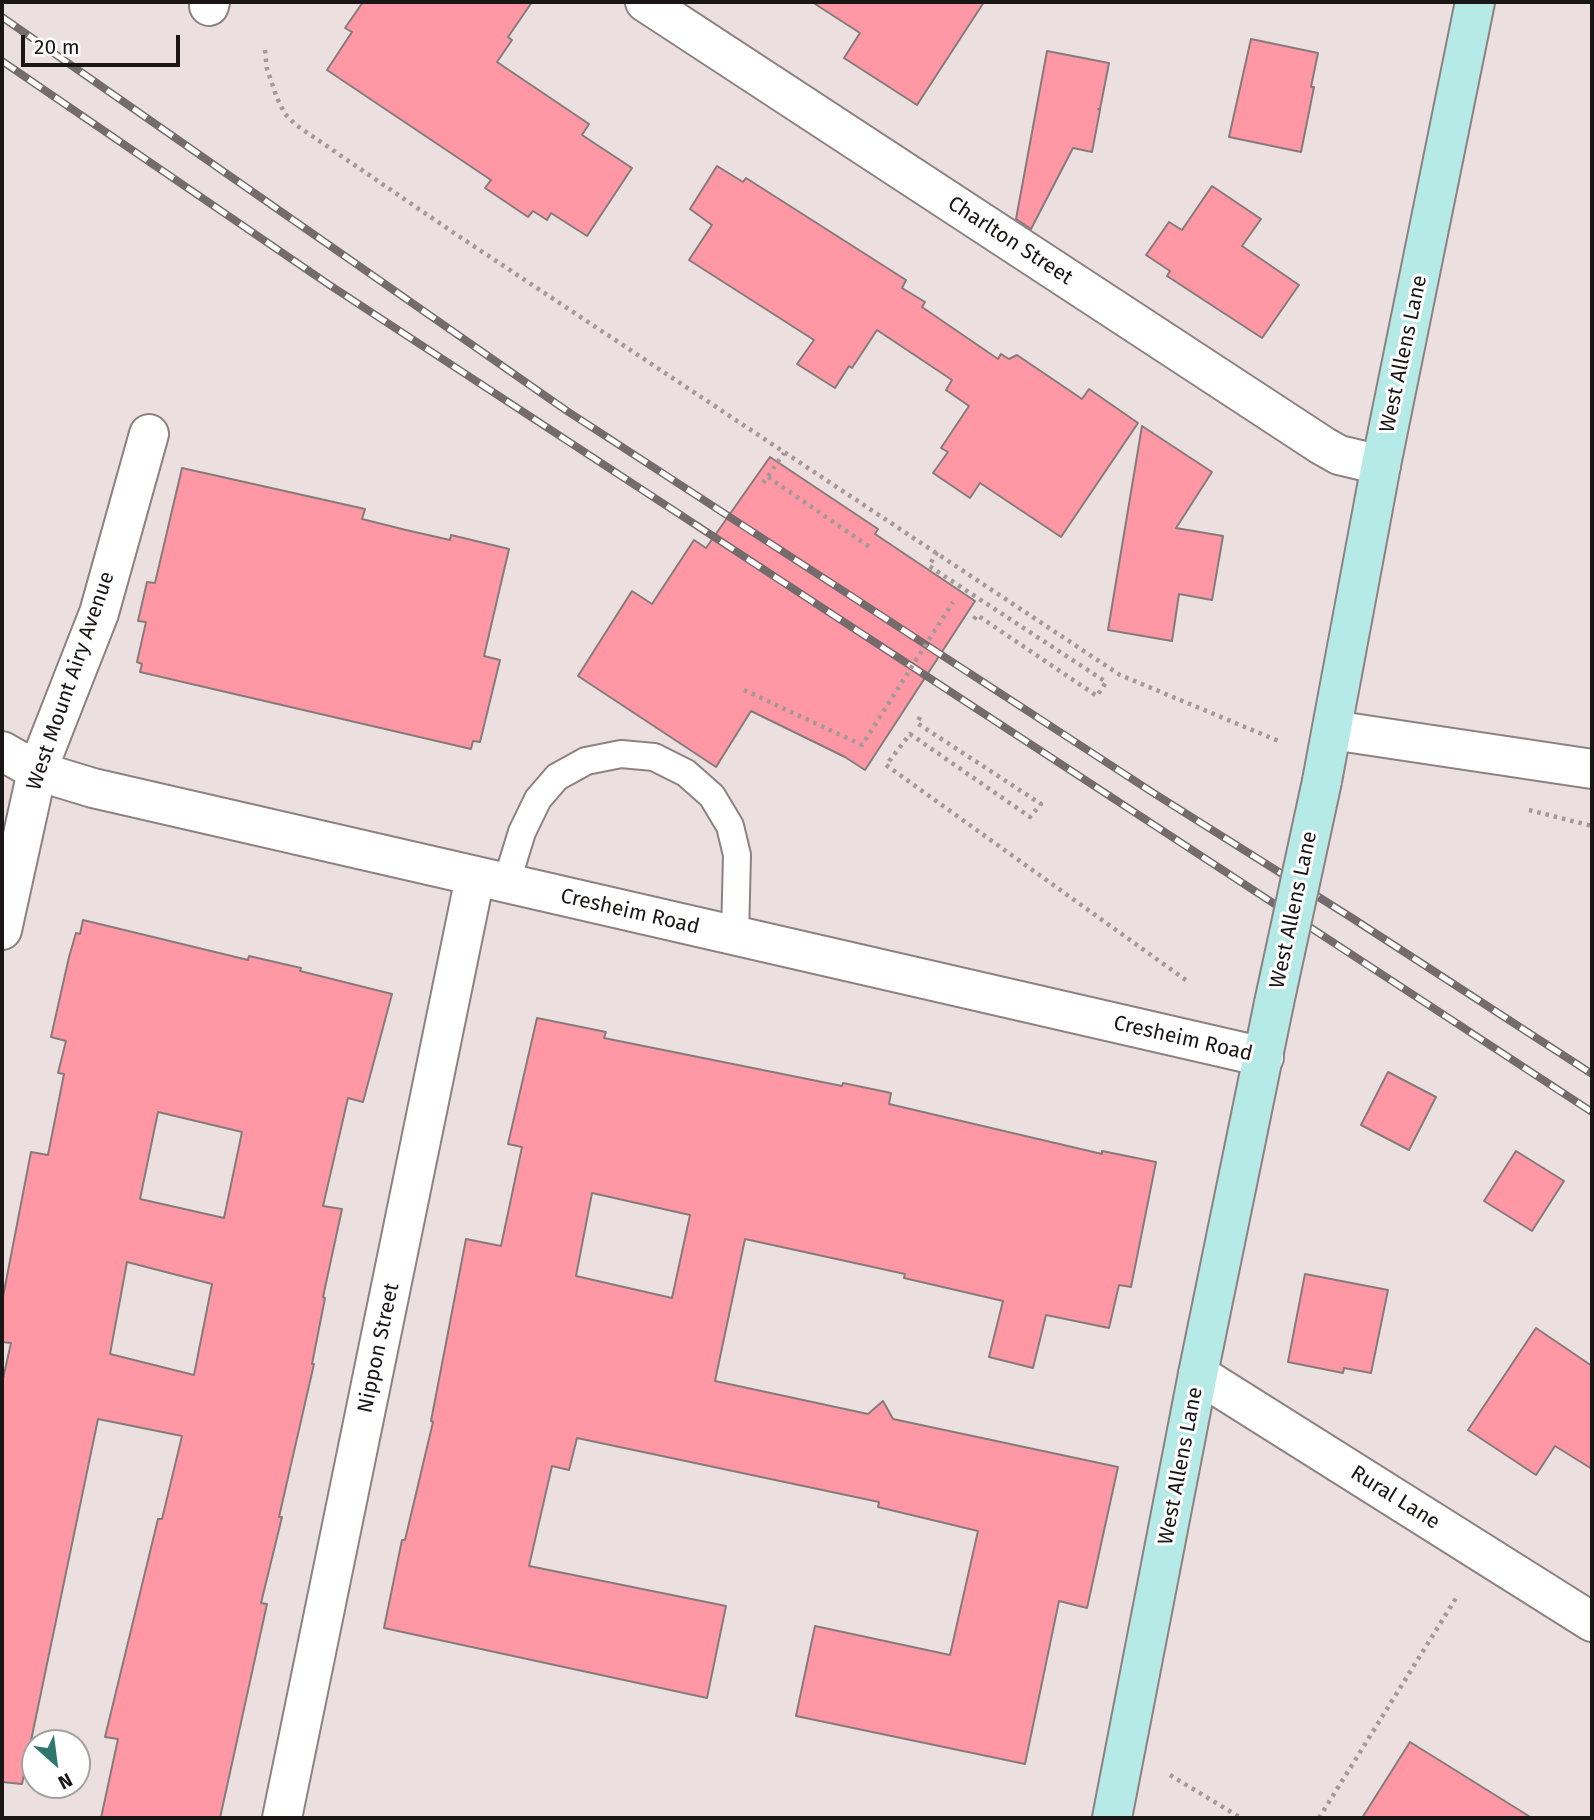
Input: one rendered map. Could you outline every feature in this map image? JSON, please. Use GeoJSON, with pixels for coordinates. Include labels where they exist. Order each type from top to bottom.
{"type":"FeatureCollection","features":[{"type":"Feature","properties":{"kind":"main road","name":"West Allens Lane"},"geometry":{"type":"LineString","coordinates":[[1112,1818],[1198,1374],[1322,781],[1381,465],[1475,2]]}},
{"type":"Feature","properties":{"kind":"street","name":"Charlton Street"},"geometry":{"type":"LineString","coordinates":[[645,2],[702,19],[1323,446],[1339,455],[1381,465]]}},
{"type":"Feature","properties":{"kind":"street","name":"West Mount Airy Avenue"},"geometry":{"type":"LineString","coordinates":[[2,930],[37,771],[99,613],[149,434]]}},
{"type":"Feature","properties":{"kind":"street"},"geometry":{"type":"LineString","coordinates":[[1332,730],[1592,769]]}},
{"type":"Feature","properties":{"kind":"street","name":"Cresheim Road"},"geometry":{"type":"LineString","coordinates":[[2,751],[37,771],[93,788],[1264,1057]]}},
{"type":"Feature","properties":{"kind":"street","name":"Nippon Street"},"geometry":{"type":"LineString","coordinates":[[282,1818],[490,881]]}},
{"type":"Feature","properties":{"kind":"street","name":"Rural Lane"},"geometry":{"type":"LineString","coordinates":[[1198,1374],[1592,1622]]}},
{"type":"Feature","properties":{"kind":"lane"},"geometry":{"type":"LineString","coordinates":[[490,881],[523,832],[538,799],[558,777],[586,761],[621,754],[654,757],[686,773],[712,796],[730,826],[737,855],[735,936]]}},
{"type":"Feature","properties":{"kind":"path"},"geometry":{"type":"LineString","coordinates":[[265,50],[267,69],[277,98],[285,114],[296,125],[454,233],[1120,675],[1282,743]]}},
{"type":"Feature","properties":{"kind":"path"},"geometry":{"type":"LineString","coordinates":[[763,483],[784,453]]}},
{"type":"Feature","properties":{"kind":"path"},"geometry":{"type":"LineString","coordinates":[[768,477],[871,548]]}},
{"type":"Feature","properties":{"kind":"path"},"geometry":{"type":"LineString","coordinates":[[937,552],[929,566],[1106,682],[1097,696],[977,615],[972,622]]}},
{"type":"Feature","properties":{"kind":"path"},"geometry":{"type":"LineString","coordinates":[[744,690],[862,745],[953,602]]}},
{"type":"Feature","properties":{"kind":"path"},"geometry":{"type":"LineString","coordinates":[[920,717],[917,723],[1041,804],[1030,817],[910,734],[886,765],[1190,983]]}},
{"type":"Feature","properties":{"kind":"path"},"geometry":{"type":"LineString","coordinates":[[1319,1818],[1461,1591]]}},
{"type":"Feature","properties":{"kind":"path"},"geometry":{"type":"LineString","coordinates":[[1170,1774],[1241,1818]]}},
{"type":"Feature","properties":{"kind":"building"},"geometry":{"type":"Polygon","coordinates":[[[363,2],[532,2],[508,37],[512,40],[497,62],[589,124],[582,135],[632,168],[587,236],[551,213],[547,220],[533,211],[528,217],[485,188],[491,180],[327,70],[352,32],[345,28],[363,2]]]}},
{"type":"Feature","properties":{"kind":"building"},"geometry":{"type":"Polygon","coordinates":[[[812,2],[984,2],[917,105],[844,58],[860,33],[812,2]]]}},
{"type":"Feature","properties":{"kind":"building"},"geometry":{"type":"Polygon","coordinates":[[[1251,39],[1318,53],[1301,152],[1229,137],[1251,39]]]}},
{"type":"Feature","properties":{"kind":"building"},"geometry":{"type":"Polygon","coordinates":[[[1047,51],[1109,63],[1098,109],[1100,110],[1092,152],[1073,148],[1031,229],[1016,219],[1047,51]]]}},
{"type":"Feature","properties":{"kind":"building"},"geometry":{"type":"Polygon","coordinates":[[[717,166],[743,182],[746,178],[906,280],[902,288],[925,302],[922,307],[998,359],[1001,354],[1009,359],[1017,355],[1082,399],[1089,389],[1138,423],[1061,537],[980,483],[970,498],[933,473],[948,452],[941,448],[969,406],[946,390],[952,380],[877,330],[835,388],[797,364],[814,340],[689,260],[712,225],[690,209],[717,166]]]}},
{"type":"Feature","properties":{"kind":"building"},"geometry":{"type":"Polygon","coordinates":[[[1212,186],[1261,219],[1242,246],[1299,285],[1262,338],[1167,276],[1170,271],[1146,255],[1169,222],[1182,230],[1212,186]]]}},
{"type":"Feature","properties":{"kind":"building"},"geometry":{"type":"Polygon","coordinates":[[[1142,426],[1212,472],[1176,528],[1223,536],[1212,600],[1179,594],[1172,641],[1108,630],[1142,426]]]}},
{"type":"Feature","properties":{"kind":"building"},"geometry":{"type":"Polygon","coordinates":[[[770,457],[878,529],[875,534],[975,601],[865,770],[845,757],[751,711],[716,767],[578,676],[632,591],[652,604],[694,540],[706,548],[770,457]]]}},
{"type":"Feature","properties":{"kind":"building"},"geometry":{"type":"Polygon","coordinates":[[[182,468],[365,509],[362,519],[406,530],[450,540],[451,535],[509,549],[484,656],[500,660],[480,742],[473,741],[471,749],[140,672],[142,664],[137,662],[146,622],[138,621],[147,582],[155,583],[182,468]]]}},
{"type":"Feature","properties":{"kind":"building"},"geometry":{"type":"Polygon","coordinates":[[[83,920],[248,960],[249,956],[301,968],[300,971],[392,994],[363,1102],[348,1098],[323,1206],[342,1209],[323,1297],[325,1298],[314,1364],[261,1603],[267,1604],[220,1818],[101,1818],[118,1739],[105,1737],[158,1519],[162,1519],[182,1436],[98,1419],[33,1729],[21,1729],[21,1784],[2,1782],[2,1383],[11,1343],[2,1342],[2,1302],[31,1152],[48,1155],[64,1074],[58,1073],[66,1041],[51,1037],[76,933],[80,934],[83,920]],[[158,1112],[140,1199],[224,1218],[242,1132],[158,1112]],[[127,1262],[110,1354],[194,1375],[212,1284],[127,1262]]]}},
{"type":"Feature","properties":{"kind":"building"},"geometry":{"type":"Polygon","coordinates":[[[537,1018],[606,1032],[604,1038],[842,1086],[843,1083],[891,1093],[889,1104],[1102,1154],[1102,1151],[1156,1162],[1131,1287],[1119,1285],[1109,1328],[1046,1315],[1033,1368],[989,1357],[1003,1301],[904,1278],[905,1274],[745,1239],[715,1381],[868,1414],[883,1401],[893,1419],[1118,1467],[1087,1608],[1059,1601],[1025,1764],[796,1716],[815,1626],[950,1655],[978,1531],[878,1507],[879,1502],[577,1438],[569,1470],[552,1466],[529,1566],[726,1606],[707,1698],[384,1628],[402,1540],[405,1540],[433,1422],[431,1421],[466,1239],[501,1246],[522,1147],[508,1144],[537,1018]],[[592,1193],[576,1276],[672,1298],[690,1215],[592,1193]]]}},
{"type":"Feature","properties":{"kind":"building"},"geometry":{"type":"Polygon","coordinates":[[[1388,1072],[1436,1097],[1409,1150],[1361,1125],[1388,1072]]]}},
{"type":"Feature","properties":{"kind":"building"},"geometry":{"type":"Polygon","coordinates":[[[1516,1151],[1564,1181],[1532,1231],[1484,1201],[1516,1151]]]}},
{"type":"Feature","properties":{"kind":"building"},"geometry":{"type":"Polygon","coordinates":[[[1305,1274],[1388,1290],[1371,1373],[1344,1368],[1343,1373],[1288,1362],[1305,1274]]]}},
{"type":"Feature","properties":{"kind":"building"},"geometry":{"type":"Polygon","coordinates":[[[1536,1328],[1592,1366],[1592,1469],[1555,1446],[1536,1475],[1468,1430],[1536,1328]]]}},
{"type":"Feature","properties":{"kind":"building"},"geometry":{"type":"Polygon","coordinates":[[[1410,1742],[1532,1818],[1362,1818],[1410,1742]]]}},
{"type":"Feature","properties":{"kind":"railway"},"geometry":{"type":"LineString","coordinates":[[2,17],[567,411],[1155,794],[1592,1074]]}},
{"type":"Feature","properties":{"kind":"railway"},"geometry":{"type":"LineString","coordinates":[[2,61],[328,284],[1592,1112]]}}]}
